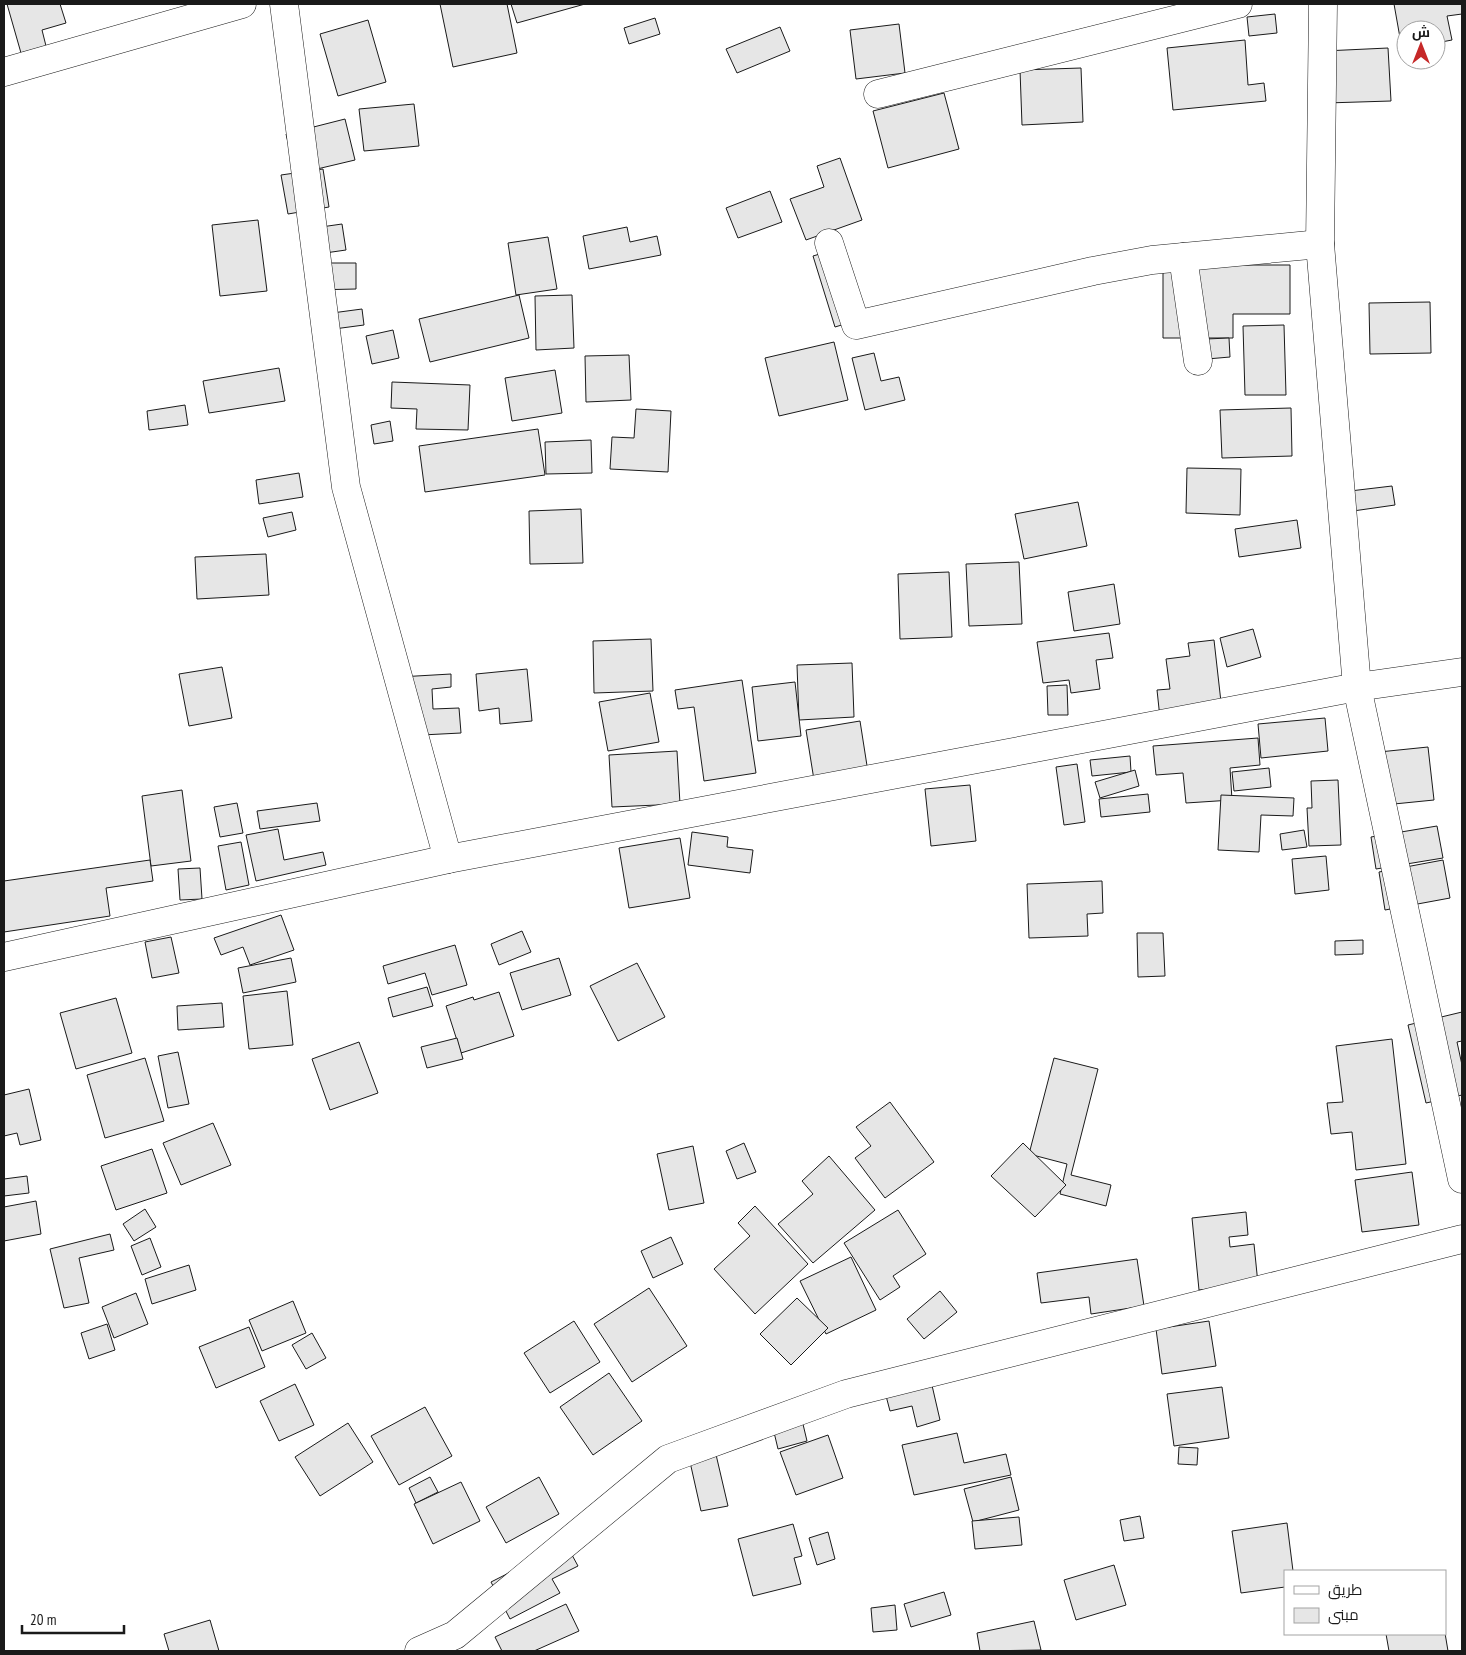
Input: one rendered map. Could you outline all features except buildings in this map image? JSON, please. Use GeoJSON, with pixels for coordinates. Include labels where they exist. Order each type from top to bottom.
{"type":"FeatureCollection","features":[{"type":"Feature","properties":{"kind":"street"},"geometry":{"type":"LineString","coordinates":[[4,72],[242,4]]}},
{"type":"Feature","properties":{"kind":"street"},"geometry":{"type":"LineString","coordinates":[[284,4],[346,487],[448,859]]}},
{"type":"Feature","properties":{"kind":"street"},"geometry":{"type":"LineString","coordinates":[[878,94],[1238,4]]}},
{"type":"Feature","properties":{"kind":"street"},"geometry":{"type":"LineString","coordinates":[[1324,4],[1320,244],[1357,687],[1462,1179]]}},
{"type":"Feature","properties":{"kind":"street"},"geometry":{"type":"LineString","coordinates":[[829,243],[856,325],[1092,271],[1152,260],[1320,244]]}},
{"type":"Feature","properties":{"kind":"street"},"geometry":{"type":"LineString","coordinates":[[1184,257],[1198,361]]}},
{"type":"Feature","properties":{"kind":"street"},"geometry":{"type":"LineString","coordinates":[[4,957],[448,859],[1357,687],[1462,672]]}},
{"type":"Feature","properties":{"kind":"street"},"geometry":{"type":"LineString","coordinates":[[419,1651],[457,1643],[668,1459],[846,1394],[1462,1239]]}}]}
